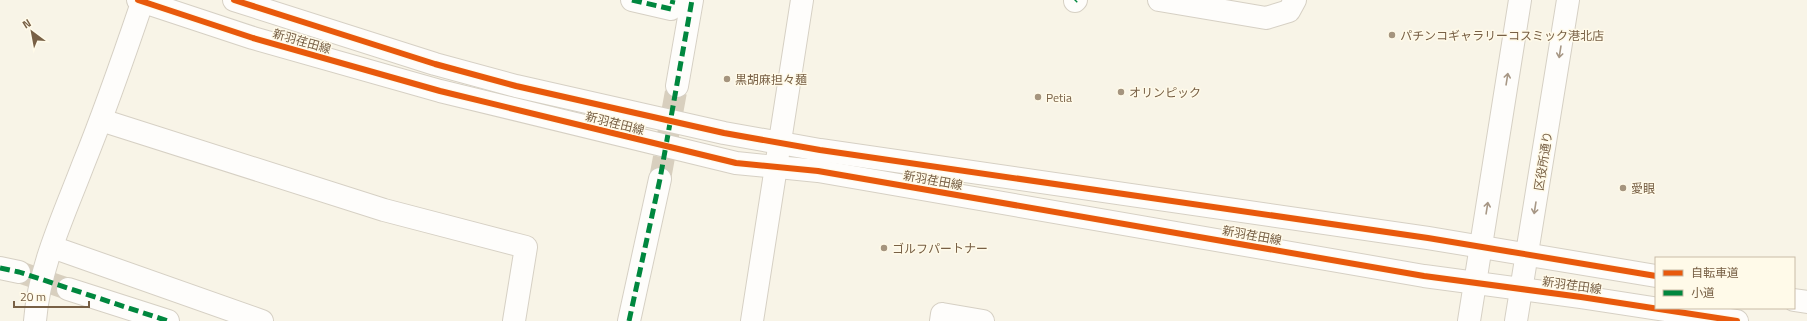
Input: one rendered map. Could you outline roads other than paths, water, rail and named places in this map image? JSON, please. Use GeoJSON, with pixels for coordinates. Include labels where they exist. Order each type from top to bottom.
{"type":"FeatureCollection","features":[{"type":"Feature","properties":{"kind":"street","name":"新羽荏田線"},"geometry":{"type":"LineString","coordinates":[[234,0],[435,64],[516,86],[724,133],[820,150],[1480,246],[1655,276]]}},
{"type":"Feature","properties":{"kind":"street"},"geometry":{"type":"LineString","coordinates":[[632,0],[671,9],[673,0]]}},
{"type":"Feature","properties":{"kind":"street"},"geometry":{"type":"LineString","coordinates":[[677,86],[692,0]]}},
{"type":"Feature","properties":{"kind":"street"},"geometry":{"type":"LineString","coordinates":[[752,321],[802,0]]}},
{"type":"Feature","properties":{"kind":"street"},"geometry":{"type":"LineString","coordinates":[[1159,0],[1266,18],[1289,11],[1295,0]]}},
{"type":"Feature","properties":{"kind":"street"},"geometry":{"type":"LineString","coordinates":[[1469,321],[1520,0]]}},
{"type":"Feature","properties":{"kind":"street","name":"区役所通り"},"geometry":{"type":"LineString","coordinates":[[1516,321],[1568,0]]}},
{"type":"Feature","properties":{"kind":"street","name":"新羽荏田線"},"geometry":{"type":"LineString","coordinates":[[141,1],[253,38],[440,92],[736,163],[826,173],[1416,275],[1655,309]]}},
{"type":"Feature","properties":{"kind":"street"},"geometry":{"type":"LineString","coordinates":[[35,321],[37,302],[52,247],[101,120],[141,1]]}},
{"type":"Feature","properties":{"kind":"street"},"geometry":{"type":"LineString","coordinates":[[101,120],[384,210],[526,247],[514,321]]}},
{"type":"Feature","properties":{"kind":"street"},"geometry":{"type":"LineString","coordinates":[[628,321],[660,179]]}},
{"type":"Feature","properties":{"kind":"street"},"geometry":{"type":"LineString","coordinates":[[52,247],[262,321]]}},
{"type":"Feature","properties":{"kind":"street"},"geometry":{"type":"LineString","coordinates":[[68,289],[168,321]]}},
{"type":"Feature","properties":{"kind":"street"},"geometry":{"type":"LineString","coordinates":[[1795,300],[1807,302]]}},
{"type":"Feature","properties":{"kind":"street","name":"新羽荏田線"},"geometry":{"type":"LineString","coordinates":[[1656,309],[1737,321]]}},
{"type":"Feature","properties":{"kind":"street"},"geometry":{"type":"LineString","coordinates":[[941,321],[942,314],[983,321]]}},
{"type":"Feature","properties":{"kind":"tunnel"},"geometry":{"type":"LineString","coordinates":[[660,179],[677,86]]}},
{"type":"Feature","properties":{"kind":"tunnel"},"geometry":{"type":"LineString","coordinates":[[19,272],[68,289]]}},
{"type":"Feature","properties":{"kind":"place","name":"パチンコギャラリーコスミック港北店"},"geometry":{"type":"Point","coordinates":[1392,35]}},
{"type":"Feature","properties":{"kind":"place","name":"黒胡麻担々麺"},"geometry":{"type":"Point","coordinates":[727,79]}},
{"type":"Feature","properties":{"kind":"place","name":"オリンピック"},"geometry":{"type":"Point","coordinates":[1121,92]}},
{"type":"Feature","properties":{"kind":"place","name":"Petia"},"geometry":{"type":"Point","coordinates":[1038,97]}},
{"type":"Feature","properties":{"kind":"place","name":"愛眼"},"geometry":{"type":"Point","coordinates":[1623,188]}},
{"type":"Feature","properties":{"kind":"place","name":"ゴルフパートナー"},"geometry":{"type":"Point","coordinates":[884,248]}}]}
